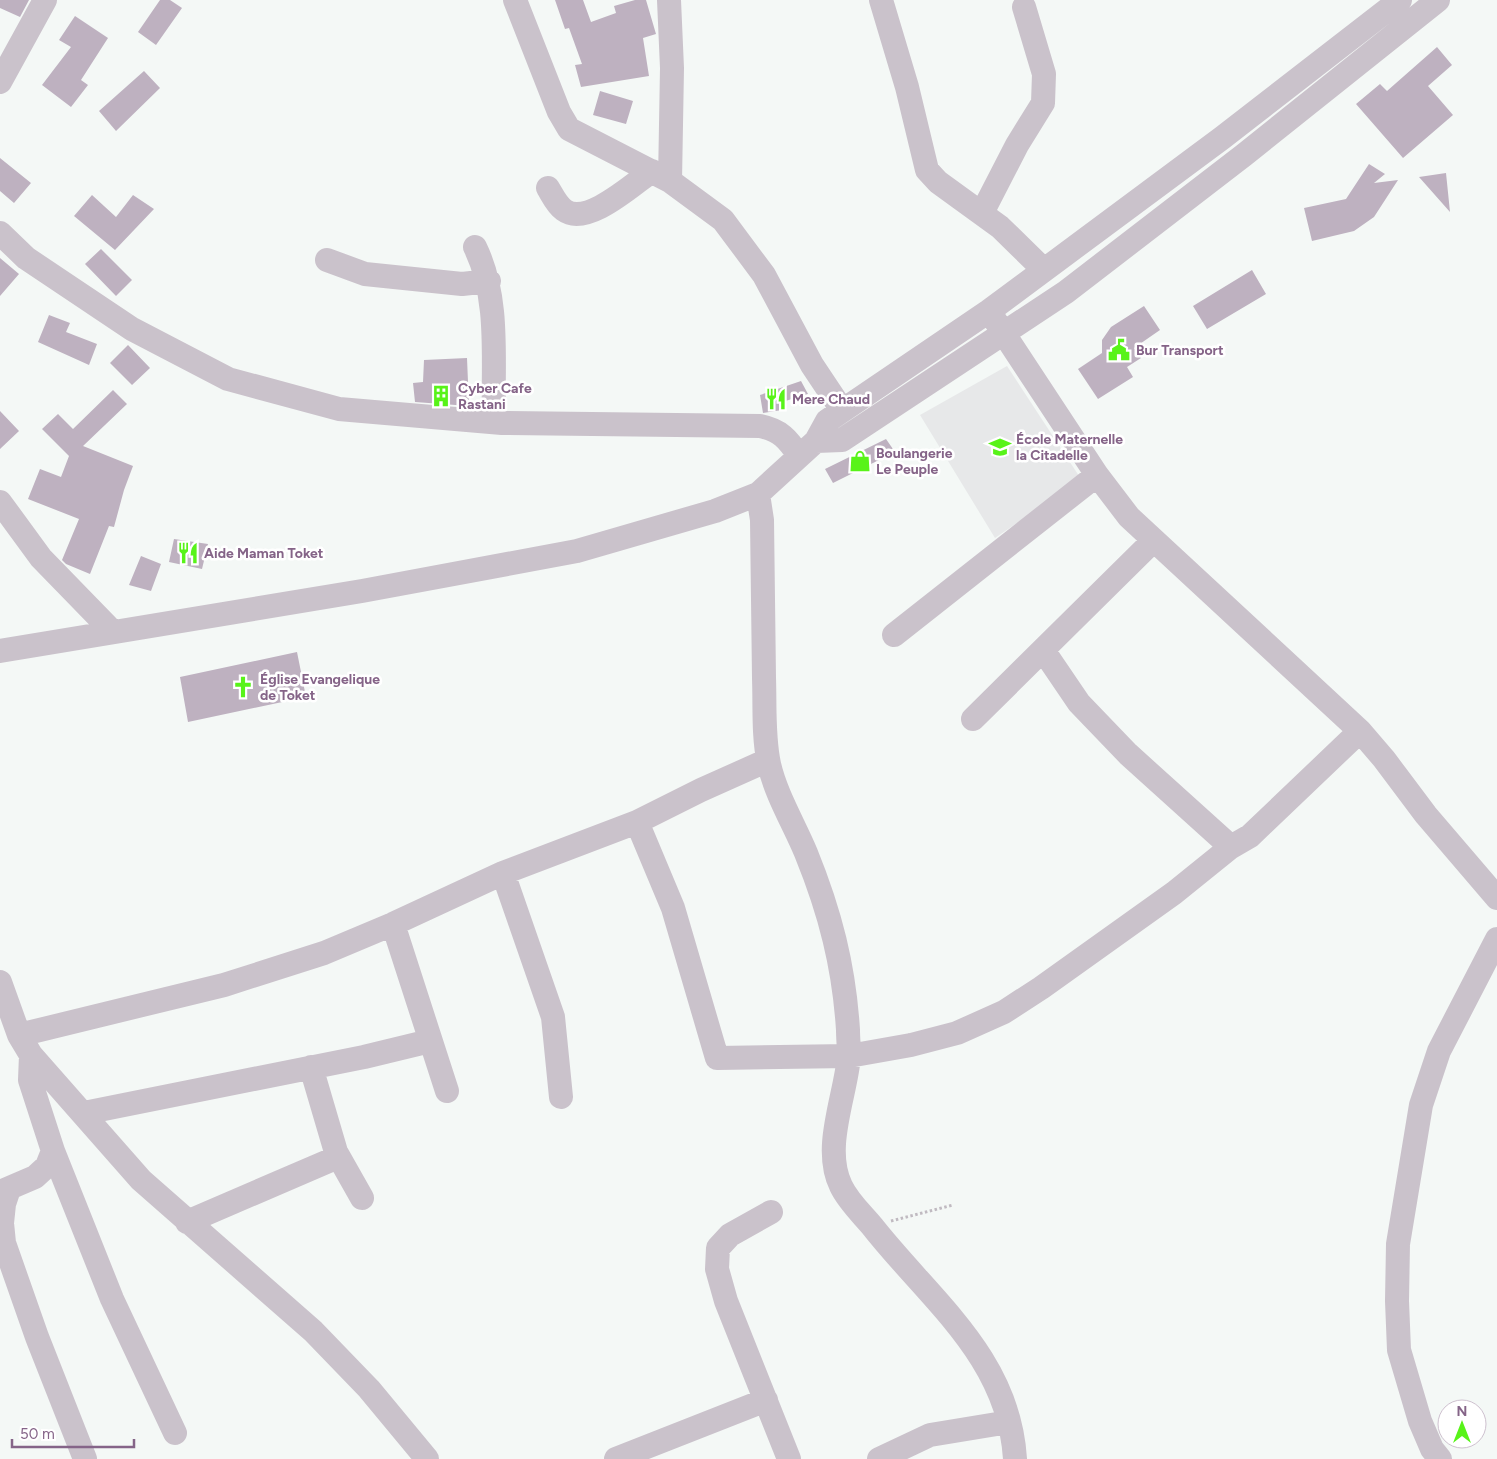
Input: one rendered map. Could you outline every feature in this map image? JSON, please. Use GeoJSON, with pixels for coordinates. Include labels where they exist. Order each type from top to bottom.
{"type":"FeatureCollection","features":[{"type":"Feature","properties":{"kind":"street"},"geometry":{"type":"LineString","coordinates":[[0,82],[45,0]]}},
{"type":"Feature","properties":{"kind":"street"},"geometry":{"type":"LineString","coordinates":[[515,0],[559,112],[569,129],[661,176],[723,220],[764,275],[812,365],[842,410]]}},
{"type":"Feature","properties":{"kind":"street"},"geometry":{"type":"LineString","coordinates":[[661,176],[672,68],[669,0]]}},
{"type":"Feature","properties":{"kind":"street"},"geometry":{"type":"LineString","coordinates":[[881,0],[907,87],[927,170],[938,182],[1000,227],[1044,270]]}},
{"type":"Feature","properties":{"kind":"street"},"geometry":{"type":"LineString","coordinates":[[0,651],[362,590],[577,551],[716,511],[758,494],[807,449],[827,421],[989,312],[1222,138],[1400,0]]}},
{"type":"Feature","properties":{"kind":"street"},"geometry":{"type":"LineString","coordinates":[[0,233],[26,258],[132,329],[228,379],[339,409],[494,422],[760,426],[775,429],[788,439],[807,449],[842,440],[1066,292],[1438,0]]}},
{"type":"Feature","properties":{"kind":"street"},"geometry":{"type":"LineString","coordinates":[[982,213],[1017,146],[1043,103],[1044,74],[1024,7]]}},
{"type":"Feature","properties":{"kind":"street"},"geometry":{"type":"LineString","coordinates":[[548,188],[556,203],[565,211],[588,213],[661,176]]}},
{"type":"Feature","properties":{"kind":"street"},"geometry":{"type":"LineString","coordinates":[[476,247],[488,281],[492,318],[494,422]]}},
{"type":"Feature","properties":{"kind":"street"},"geometry":{"type":"LineString","coordinates":[[327,260],[365,274],[462,284],[488,281]]}},
{"type":"Feature","properties":{"kind":"street"},"geometry":{"type":"LineString","coordinates":[[989,312],[1097,475],[1129,517],[1153,542],[1360,731],[1384,759],[1426,815],[1497,898]]}},
{"type":"Feature","properties":{"kind":"street"},"geometry":{"type":"LineString","coordinates":[[894,635],[1097,475]]}},
{"type":"Feature","properties":{"kind":"street"},"geometry":{"type":"LineString","coordinates":[[758,494],[762,520],[765,714],[768,760],[774,784],[791,817],[815,875],[836,937],[845,996],[849,1056],[836,1125],[835,1163],[840,1184],[886,1245],[966,1334],[990,1368],[1006,1408],[1016,1459]]}},
{"type":"Feature","properties":{"kind":"street"},"geometry":{"type":"LineString","coordinates":[[0,502],[41,558],[112,631]]}},
{"type":"Feature","properties":{"kind":"street"},"geometry":{"type":"LineString","coordinates":[[973,719],[1153,542]]}},
{"type":"Feature","properties":{"kind":"street"},"geometry":{"type":"LineString","coordinates":[[1043,650],[1079,703],[1128,754],[1231,847]]}},
{"type":"Feature","properties":{"kind":"street"},"geometry":{"type":"LineString","coordinates":[[637,822],[672,908],[717,1058],[849,1056],[911,1045],[957,1033],[1004,1012],[1094,952],[1174,893],[1231,847],[1256,831],[1360,731]]}},
{"type":"Feature","properties":{"kind":"street"},"geometry":{"type":"LineString","coordinates":[[19,1035],[224,985],[324,954],[503,873],[637,822],[700,790],[768,760]]}},
{"type":"Feature","properties":{"kind":"street"},"geometry":{"type":"LineString","coordinates":[[503,873],[553,1017],[560,1097]]}},
{"type":"Feature","properties":{"kind":"street"},"geometry":{"type":"LineString","coordinates":[[393,924],[448,1091]]}},
{"type":"Feature","properties":{"kind":"street"},"geometry":{"type":"LineString","coordinates":[[1440,1459],[1432,1449],[1420,1421],[1399,1350],[1397,1301],[1398,1244],[1424,1096],[1439,1051],[1497,939]]}},
{"type":"Feature","properties":{"kind":"street"},"geometry":{"type":"LineString","coordinates":[[2,995],[19,1035],[31,1055],[141,1180],[186,1222],[313,1331],[370,1389],[427,1459]]}},
{"type":"Feature","properties":{"kind":"street"},"geometry":{"type":"LineString","coordinates":[[84,1114],[311,1066],[364,1057],[430,1041]]}},
{"type":"Feature","properties":{"kind":"street"},"geometry":{"type":"LineString","coordinates":[[31,1055],[30,1080],[53,1152],[112,1299],[175,1433]]}},
{"type":"Feature","properties":{"kind":"street"},"geometry":{"type":"LineString","coordinates":[[311,1066],[338,1157],[362,1198]]}},
{"type":"Feature","properties":{"kind":"street"},"geometry":{"type":"LineString","coordinates":[[53,1152],[47,1166],[35,1177],[4,1190],[2,1223],[4,1243],[37,1337],[85,1459]]}},
{"type":"Feature","properties":{"kind":"street"},"geometry":{"type":"LineString","coordinates":[[186,1222],[338,1157]]}},
{"type":"Feature","properties":{"kind":"street"},"geometry":{"type":"LineString","coordinates":[[772,1212],[730,1235],[718,1248],[717,1270],[726,1301],[789,1459]]}},
{"type":"Feature","properties":{"kind":"street"},"geometry":{"type":"LineString","coordinates":[[616,1459],[766,1400]]}},
{"type":"Feature","properties":{"kind":"street"},"geometry":{"type":"LineString","coordinates":[[879,1459],[895,1450],[930,1436],[1009,1422]]}},
{"type":"Feature","properties":{"kind":"path"},"geometry":{"type":"LineString","coordinates":[[871,1226],[953,1205]]}},
{"type":"Feature","properties":{"kind":"shaded area","name":"École Maternelle la Citadelle"},"geometry":{"type":"Polygon","coordinates":[[[1007,366],[1081,479],[995,538],[920,415],[1007,366]]]}},
{"type":"Feature","properties":{"kind":"building"},"geometry":{"type":"Polygon","coordinates":[[[0,0],[29,0],[20,17],[0,8],[0,0]]]}},
{"type":"Feature","properties":{"kind":"building"},"geometry":{"type":"Polygon","coordinates":[[[160,0],[170,0],[182,8],[156,45],[138,32],[160,0]]]}},
{"type":"Feature","properties":{"kind":"building"},"geometry":{"type":"Polygon","coordinates":[[[555,0],[583,0],[591,22],[616,13],[614,6],[635,0],[646,0],[656,34],[643,38],[649,76],[581,87],[575,65],[582,64],[569,28],[565,29],[555,0]]]}},
{"type":"Feature","properties":{"kind":"building"},"geometry":{"type":"Polygon","coordinates":[[[75,16],[108,38],[81,80],[88,85],[71,107],[42,85],[71,47],[59,40],[75,16]]]}},
{"type":"Feature","properties":{"kind":"building"},"geometry":{"type":"Polygon","coordinates":[[[1437,47],[1452,65],[1428,86],[1453,115],[1403,158],[1356,104],[1380,84],[1387,91],[1437,47]]]}},
{"type":"Feature","properties":{"kind":"building"},"geometry":{"type":"Polygon","coordinates":[[[144,71],[160,88],[116,131],[99,111],[144,71]]]}},
{"type":"Feature","properties":{"kind":"building"},"geometry":{"type":"Polygon","coordinates":[[[600,91],[633,101],[626,124],[593,115],[600,91]]]}},
{"type":"Feature","properties":{"kind":"building"},"geometry":{"type":"Polygon","coordinates":[[[0,158],[31,183],[14,203],[0,191],[0,158]]]}},
{"type":"Feature","properties":{"kind":"building"},"geometry":{"type":"Polygon","coordinates":[[[1369,164],[1385,174],[1374,183],[1398,180],[1374,217],[1354,231],[1312,241],[1304,208],[1346,199],[1369,164]]]}},
{"type":"Feature","properties":{"kind":"building"},"geometry":{"type":"Polygon","coordinates":[[[1446,173],[1450,212],[1419,177],[1446,173]]]}},
{"type":"Feature","properties":{"kind":"building"},"geometry":{"type":"Polygon","coordinates":[[[92,195],[116,217],[133,195],[154,209],[115,250],[74,216],[92,195]]]}},
{"type":"Feature","properties":{"kind":"building"},"geometry":{"type":"Polygon","coordinates":[[[101,249],[132,280],[116,296],[85,264],[101,249]]]}},
{"type":"Feature","properties":{"kind":"building"},"geometry":{"type":"Polygon","coordinates":[[[0,258],[19,274],[0,296],[0,258]]]}},
{"type":"Feature","properties":{"kind":"building"},"geometry":{"type":"Polygon","coordinates":[[[1252,270],[1266,294],[1207,329],[1193,306],[1252,270]]]}},
{"type":"Feature","properties":{"kind":"building","name":"Bur Transport"},"geometry":{"type":"Polygon","coordinates":[[[1144,306],[1160,330],[1134,348],[1141,358],[1127,367],[1133,377],[1098,399],[1078,369],[1102,353],[1102,340],[1111,327],[1144,306]]]}},
{"type":"Feature","properties":{"kind":"building"},"geometry":{"type":"Polygon","coordinates":[[[49,315],[70,323],[66,332],[97,344],[89,365],[38,342],[49,315]]]}},
{"type":"Feature","properties":{"kind":"building"},"geometry":{"type":"Polygon","coordinates":[[[128,345],[150,368],[132,385],[110,363],[128,345]]]}},
{"type":"Feature","properties":{"kind":"building","name":"Cyber Cafe Rastani"},"geometry":{"type":"Polygon","coordinates":[[[467,358],[469,406],[415,402],[413,383],[423,382],[424,360],[467,358]]]}},
{"type":"Feature","properties":{"kind":"building","name":"Mere Chaud"},"geometry":{"type":"Polygon","coordinates":[[[801,381],[808,394],[779,403],[782,410],[763,413],[760,395],[801,381]]]}},
{"type":"Feature","properties":{"kind":"building"},"geometry":{"type":"Polygon","coordinates":[[[113,390],[127,404],[83,446],[133,466],[114,527],[109,526],[90,574],[66,564],[62,560],[79,519],[28,499],[40,469],[61,477],[69,456],[42,429],[58,414],[73,429],[113,390]]]}},
{"type":"Feature","properties":{"kind":"building"},"geometry":{"type":"Polygon","coordinates":[[[0,411],[19,431],[0,449],[0,411]]]}},
{"type":"Feature","properties":{"kind":"building","name":"Boulangerie Le Peuple"},"geometry":{"type":"Polygon","coordinates":[[[886,439],[895,452],[833,483],[825,469],[886,439]]]}},
{"type":"Feature","properties":{"kind":"building","name":"Aide Maman Toket"},"geometry":{"type":"Polygon","coordinates":[[[174,539],[208,544],[202,569],[169,562],[174,539]]]}},
{"type":"Feature","properties":{"kind":"building"},"geometry":{"type":"Polygon","coordinates":[[[141,556],[161,564],[151,591],[129,585],[141,556]]]}},
{"type":"Feature","properties":{"kind":"building","name":"Église Evangelique de Toket"},"geometry":{"type":"Polygon","coordinates":[[[297,652],[306,697],[188,722],[180,677],[297,652]]]}},
{"type":"Feature","properties":{"kind":"place","name":"Bur Transport"},"geometry":{"type":"Point","coordinates":[1119,350]}},
{"type":"Feature","properties":{"kind":"place","name":"Cyber Cafe Rastani"},"geometry":{"type":"Point","coordinates":[441,396]}},
{"type":"Feature","properties":{"kind":"place","name":"Mere Chaud"},"geometry":{"type":"Point","coordinates":[776,399]}},
{"type":"Feature","properties":{"kind":"place","name":"École Maternelle la Citadelle"},"geometry":{"type":"Point","coordinates":[1000,447]}},
{"type":"Feature","properties":{"kind":"place","name":"Boulangerie Le Peuple"},"geometry":{"type":"Point","coordinates":[860,461]}},
{"type":"Feature","properties":{"kind":"place","name":"Aide Maman Toket"},"geometry":{"type":"Point","coordinates":[188,553]}},
{"type":"Feature","properties":{"kind":"place","name":"Église Evangelique de Toket"},"geometry":{"type":"Point","coordinates":[243,687]}}]}
